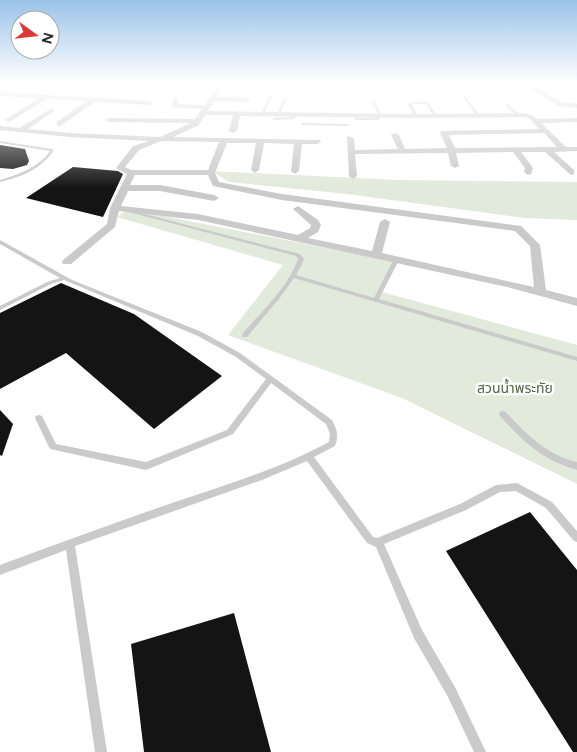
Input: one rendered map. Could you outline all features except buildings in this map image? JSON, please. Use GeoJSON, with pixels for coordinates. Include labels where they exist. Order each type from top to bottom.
{"type":"FeatureCollection","features":[{"type":"Feature","properties":{"kind":"street"},"geometry":{"type":"LineString","coordinates":[[21,130],[39,118]]}},
{"type":"Feature","properties":{"kind":"street"},"geometry":{"type":"LineString","coordinates":[[60,124],[68,118]]}},
{"type":"Feature","properties":{"kind":"street"},"geometry":{"type":"LineString","coordinates":[[200,118],[191,127],[133,150],[120,168],[131,172],[211,173],[216,184],[282,197],[518,228],[535,245],[540,292]]}},
{"type":"Feature","properties":{"kind":"street"},"geometry":{"type":"LineString","coordinates":[[233,131],[236,118]]}},
{"type":"Feature","properties":{"kind":"street"},"geometry":{"type":"LineString","coordinates":[[346,118],[347,125]]}},
{"type":"Feature","properties":{"kind":"street"},"geometry":{"type":"LineString","coordinates":[[531,118],[564,149]]}},
{"type":"Feature","properties":{"kind":"street"},"geometry":{"type":"LineString","coordinates":[[109,120],[198,121]]}},
{"type":"Feature","properties":{"kind":"street"},"geometry":{"type":"LineString","coordinates":[[535,121],[577,120]]}},
{"type":"Feature","properties":{"kind":"street"},"geometry":{"type":"LineString","coordinates":[[0,128],[159,139],[317,142]]}},
{"type":"Feature","properties":{"kind":"street"},"geometry":{"type":"LineString","coordinates":[[455,166],[452,151],[444,133],[545,131]]}},
{"type":"Feature","properties":{"kind":"street"},"geometry":{"type":"LineString","coordinates":[[395,135],[403,152]]}},
{"type":"Feature","properties":{"kind":"street"},"geometry":{"type":"LineString","coordinates":[[350,138],[353,176]]}},
{"type":"Feature","properties":{"kind":"street"},"geometry":{"type":"LineString","coordinates":[[212,171],[224,140]]}},
{"type":"Feature","properties":{"kind":"street"},"geometry":{"type":"LineString","coordinates":[[255,170],[260,142]]}},
{"type":"Feature","properties":{"kind":"street"},"geometry":{"type":"LineString","coordinates":[[295,171],[298,142]]}},
{"type":"Feature","properties":{"kind":"street"},"geometry":{"type":"LineString","coordinates":[[515,150],[529,168],[528,172]]}},
{"type":"Feature","properties":{"kind":"street"},"geometry":{"type":"LineString","coordinates":[[548,150],[571,172]]}},
{"type":"Feature","properties":{"kind":"street"},"geometry":{"type":"LineString","coordinates":[[351,152],[576,150]]}},
{"type":"Feature","properties":{"kind":"street"},"geometry":{"type":"LineString","coordinates":[[67,262],[106,232],[112,225],[131,172]]}},
{"type":"Feature","properties":{"kind":"street"},"geometry":{"type":"LineString","coordinates":[[125,188],[160,188],[214,198]]}},
{"type":"Feature","properties":{"kind":"street"},"geometry":{"type":"LineString","coordinates":[[119,208],[198,217],[376,255],[577,302]]}},
{"type":"Feature","properties":{"kind":"street"},"geometry":{"type":"LineString","coordinates":[[298,209],[315,222],[316,225],[314,230],[299,239]]}},
{"type":"Feature","properties":{"kind":"street"},"geometry":{"type":"LineString","coordinates":[[376,255],[385,222]]}},
{"type":"Feature","properties":{"kind":"lane"},"geometry":{"type":"LineString","coordinates":[[303,124],[347,125]]}},
{"type":"Feature","properties":{"kind":"lane"},"geometry":{"type":"LineString","coordinates":[[0,142],[52,150],[38,164],[14,177],[0,181]]}},
{"type":"Feature","properties":{"kind":"lane"},"geometry":{"type":"LineString","coordinates":[[119,208],[298,255],[302,259],[301,264],[245,335]]}},
{"type":"Feature","properties":{"kind":"lane"},"geometry":{"type":"LineString","coordinates":[[0,242],[64,278],[200,334],[238,355],[329,422],[334,434],[332,444],[309,457],[269,474],[70,543],[0,570]]}},
{"type":"Feature","properties":{"kind":"lane"},"geometry":{"type":"LineString","coordinates":[[376,300],[396,260]]}},
{"type":"Feature","properties":{"kind":"lane"},"geometry":{"type":"LineString","coordinates":[[292,276],[577,359]]}},
{"type":"Feature","properties":{"kind":"lane"},"geometry":{"type":"LineString","coordinates":[[0,308],[49,283],[64,278]]}},
{"type":"Feature","properties":{"kind":"lane"},"geometry":{"type":"LineString","coordinates":[[39,418],[53,447],[146,466],[230,432],[270,378]]}},
{"type":"Feature","properties":{"kind":"lane"},"geometry":{"type":"LineString","coordinates":[[503,414],[522,435],[539,449],[559,462],[577,466]]}},
{"type":"Feature","properties":{"kind":"lane"},"geometry":{"type":"LineString","coordinates":[[309,457],[370,540],[379,543],[463,508],[499,488],[517,487],[549,505],[577,538]]}},
{"type":"Feature","properties":{"kind":"lane"},"geometry":{"type":"LineString","coordinates":[[70,543],[101,752]]}},
{"type":"Feature","properties":{"kind":"lane"},"geometry":{"type":"LineString","coordinates":[[379,543],[418,634],[452,693],[480,752]]}},
{"type":"Feature","properties":{"kind":"green space"},"geometry":{"type":"Polygon","coordinates":[[[212,171],[398,180],[577,182],[577,220],[525,218],[347,194],[229,182],[212,171]]]}},
{"type":"Feature","properties":{"kind":"green space","name":"สวนน้ำพระทัย"},"geometry":{"type":"Polygon","coordinates":[[[128,209],[392,261],[378,291],[577,345],[577,484],[402,398],[228,335],[283,265],[117,217],[128,209]]]}}]}
